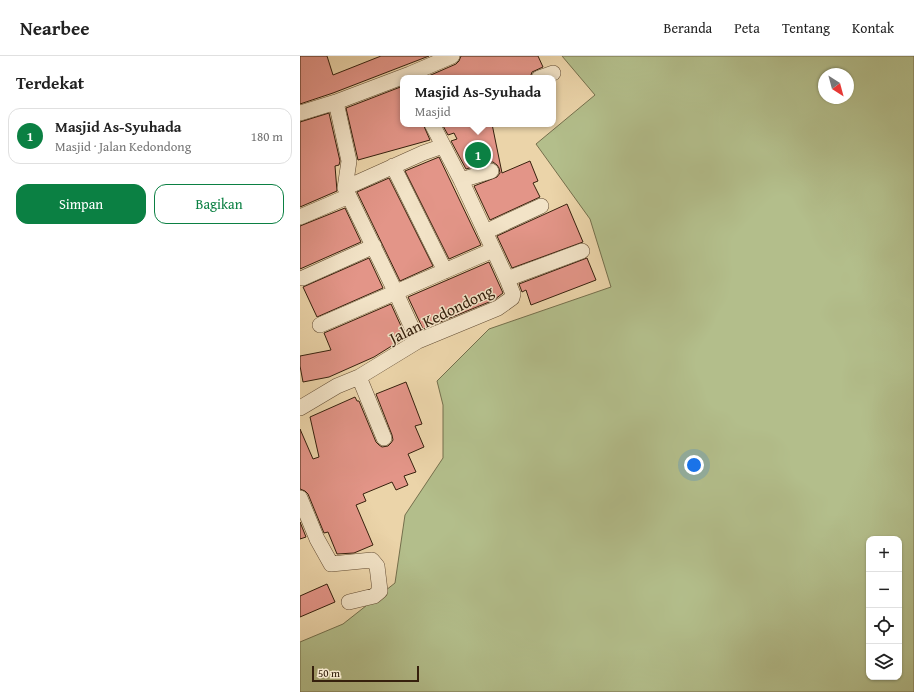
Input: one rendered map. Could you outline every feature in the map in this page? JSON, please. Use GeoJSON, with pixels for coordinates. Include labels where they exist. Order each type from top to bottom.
{"type":"FeatureCollection","features":[{"type":"Feature","properties":{"kind":"street"},"geometry":{"type":"LineString","coordinates":[[413,75],[452,56]]}},
{"type":"Feature","properties":{"kind":"street"},"geometry":{"type":"LineString","coordinates":[[300,113],[400,80]]}},
{"type":"Feature","properties":{"kind":"street"},"geometry":{"type":"LineString","coordinates":[[336,102],[349,161],[347,192],[418,341]]}},
{"type":"Feature","properties":{"kind":"street","name":"Jalan Kedondong"},"geometry":{"type":"LineString","coordinates":[[300,408],[336,386],[359,377],[418,341],[498,308],[512,298],[513,294],[507,279],[461,180],[434,127]]}},
{"type":"Feature","properties":{"kind":"street"},"geometry":{"type":"LineString","coordinates":[[300,217],[393,166],[443,146]]}},
{"type":"Feature","properties":{"kind":"street"},"geometry":{"type":"LineString","coordinates":[[393,166],[445,271]]}},
{"type":"Feature","properties":{"kind":"street"},"geometry":{"type":"LineString","coordinates":[[461,180],[491,171]]}},
{"type":"Feature","properties":{"kind":"street"},"geometry":{"type":"LineString","coordinates":[[485,232],[541,206]]}},
{"type":"Feature","properties":{"kind":"street"},"geometry":{"type":"LineString","coordinates":[[303,278],[374,246]]}},
{"type":"Feature","properties":{"kind":"street"},"geometry":{"type":"LineString","coordinates":[[320,325],[493,250]]}},
{"type":"Feature","properties":{"kind":"street"},"geometry":{"type":"LineString","coordinates":[[507,279],[582,251]]}},
{"type":"Feature","properties":{"kind":"street"},"geometry":{"type":"LineString","coordinates":[[359,377],[384,438]]}},
{"type":"Feature","properties":{"kind":"street"},"geometry":{"type":"LineString","coordinates":[[300,498],[331,564],[372,560],[377,566],[380,591],[374,596],[349,602]]}},
{"type":"Feature","properties":{"kind":"green space"},"geometry":{"type":"Polygon","coordinates":[[[562,56],[914,56],[914,692],[300,692],[300,642],[343,624],[395,583],[405,515],[443,458],[443,405],[437,381],[489,329],[611,287],[590,219],[536,144],[595,95],[562,56]]]}},
{"type":"Feature","properties":{"kind":"building"},"geometry":{"type":"Polygon","coordinates":[[[300,56],[327,56],[333,75],[381,56],[429,56],[300,104],[300,56]]]}},
{"type":"Feature","properties":{"kind":"building"},"geometry":{"type":"Polygon","coordinates":[[[461,56],[538,56],[543,67],[532,72],[531,75],[431,75],[456,64],[461,56]]]}},
{"type":"Feature","properties":{"kind":"building"},"geometry":{"type":"Polygon","coordinates":[[[400,87],[400,127],[424,127],[430,140],[358,160],[346,108],[400,87]]]}},
{"type":"Feature","properties":{"kind":"building"},"geometry":{"type":"Polygon","coordinates":[[[329,113],[340,161],[339,165],[335,166],[337,191],[300,207],[300,122],[329,113]]]}},
{"type":"Feature","properties":{"kind":"building"},"geometry":{"type":"Polygon","coordinates":[[[444,127],[493,127],[502,173],[530,161],[538,181],[533,183],[540,197],[490,220],[474,186],[497,177],[500,173],[499,168],[493,162],[489,162],[466,169],[451,141],[457,139],[454,133],[448,135],[444,127]]]}},
{"type":"Feature","properties":{"kind":"building"},"geometry":{"type":"Polygon","coordinates":[[[439,157],[481,245],[449,259],[405,171],[439,157]]]}},
{"type":"Feature","properties":{"kind":"building"},"geometry":{"type":"Polygon","coordinates":[[[389,178],[433,266],[400,281],[357,192],[389,178]]]}},
{"type":"Feature","properties":{"kind":"building"},"geometry":{"type":"Polygon","coordinates":[[[567,204],[583,242],[512,268],[497,236],[567,204]]]}},
{"type":"Feature","properties":{"kind":"building"},"geometry":{"type":"Polygon","coordinates":[[[345,208],[361,242],[300,269],[300,226],[345,208]]]}},
{"type":"Feature","properties":{"kind":"building"},"geometry":{"type":"Polygon","coordinates":[[[369,258],[383,288],[317,317],[303,287],[369,258]]]}},
{"type":"Feature","properties":{"kind":"building"},"geometry":{"type":"Polygon","coordinates":[[[587,258],[596,280],[531,305],[526,290],[522,292],[519,284],[587,258]]]}},
{"type":"Feature","properties":{"kind":"building"},"geometry":{"type":"Polygon","coordinates":[[[489,262],[503,293],[494,300],[423,329],[408,297],[489,262]]]}},
{"type":"Feature","properties":{"kind":"building"},"geometry":{"type":"Polygon","coordinates":[[[391,304],[406,337],[374,357],[329,377],[303,382],[300,356],[331,350],[324,333],[391,304]]]}},
{"type":"Feature","properties":{"kind":"building"},"geometry":{"type":"Polygon","coordinates":[[[406,382],[422,424],[415,426],[424,447],[408,454],[416,472],[404,476],[408,485],[396,490],[392,482],[363,494],[366,501],[356,505],[373,545],[354,553],[337,554],[328,532],[324,533],[308,494],[300,489],[300,429],[313,459],[319,457],[310,417],[355,397],[357,401],[359,401],[376,442],[382,447],[388,446],[393,440],[392,435],[376,394],[406,382]]]}},
{"type":"Feature","properties":{"kind":"building"},"geometry":{"type":"Polygon","coordinates":[[[300,522],[306,537],[300,539],[300,522]]]}},
{"type":"Feature","properties":{"kind":"building"},"geometry":{"type":"Polygon","coordinates":[[[327,584],[335,602],[300,617],[300,596],[327,584]]]}},
{"type":"Feature","properties":{"kind":"place","name":"Masjid As-Syuhada"},"geometry":{"type":"Point","coordinates":[478,155]}}]}
